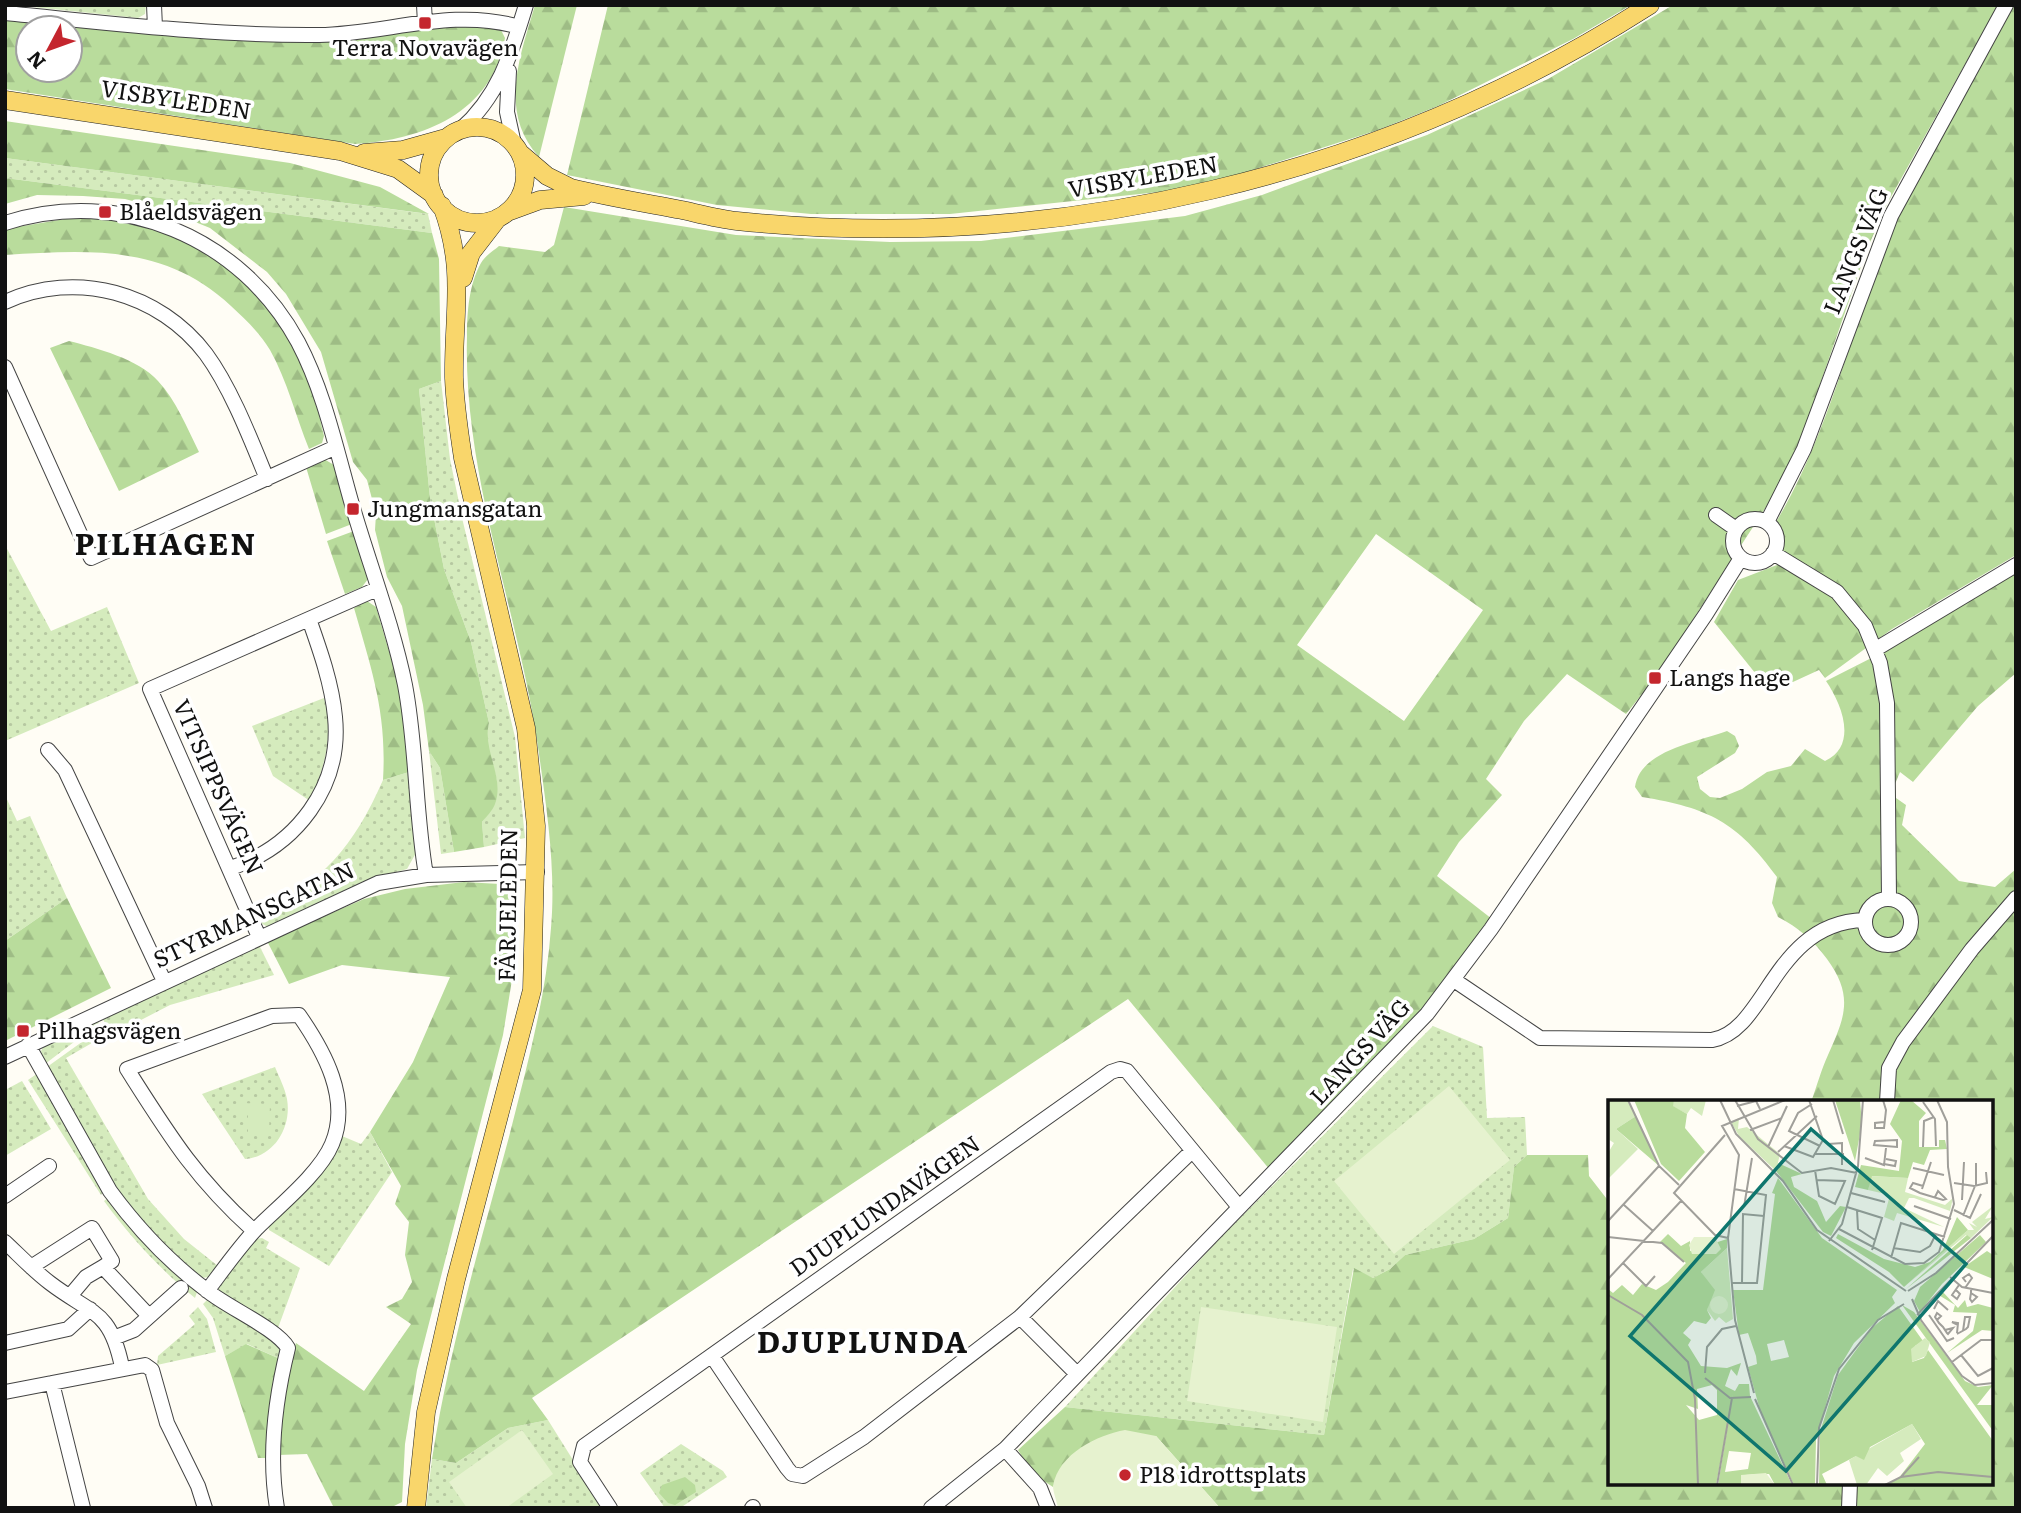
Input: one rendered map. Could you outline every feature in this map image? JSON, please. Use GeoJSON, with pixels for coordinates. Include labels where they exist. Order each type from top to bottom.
{"type":"FeatureCollection","features":[{"type":"Feature","properties":{"kind":"main road","name":"VISBYLEDEN"},"geometry":{"type":"LineString","coordinates":[[517,148],[559,183],[609,197],[736,221],[833,226],[976,224],[1125,209],[1223,188],[1413,129],[1506,87],[1650,5]]}},
{"type":"Feature","properties":{"kind":"main road","name":"VISBYLEDEN"},"geometry":{"type":"LineString","coordinates":[[5,100],[120,115],[340,152],[398,169],[438,201]]}},
{"type":"Feature","properties":{"kind":"main road"},"geometry":{"type":"LineString","coordinates":[[489,129],[517,148],[524,165],[524,184],[517,202],[503,215],[486,222],[468,222],[451,215],[438,201],[430,176],[431,163],[436,151],[454,134],[489,129]]}},
{"type":"Feature","properties":{"kind":"main road","name":"VISBYLEDEN"},"geometry":{"type":"LineString","coordinates":[[340,152],[403,150],[454,134]]}},
{"type":"Feature","properties":{"kind":"main road","name":"VISBYLEDEN"},"geometry":{"type":"LineString","coordinates":[[503,215],[556,197],[609,197]]}},
{"type":"Feature","properties":{"kind":"main road","name":"FÄRJELEDEN"},"geometry":{"type":"LineString","coordinates":[[416,1508],[426,1412],[456,1279],[532,990],[537,873],[536,826],[526,728],[463,458],[454,378],[458,298],[456,248],[438,201]]}},
{"type":"Feature","properties":{"kind":"main road","name":"FÄRJELEDEN"},"geometry":{"type":"LineString","coordinates":[[458,298],[471,253],[503,215]]}},
{"type":"Feature","properties":{"kind":"street"},"geometry":{"type":"LineString","coordinates":[[154,5],[155,27]]}},
{"type":"Feature","properties":{"kind":"street"},"geometry":{"type":"LineString","coordinates":[[424,5],[425,23]]}},
{"type":"Feature","properties":{"kind":"street"},"geometry":{"type":"LineString","coordinates":[[517,148],[507,112],[510,60],[526,5]]}},
{"type":"Feature","properties":{"kind":"street","name":"LANGS VÄG"},"geometry":{"type":"LineString","coordinates":[[1767,522],[1804,449],[1891,216],[2006,5]]}},
{"type":"Feature","properties":{"kind":"street"},"geometry":{"type":"LineString","coordinates":[[5,13],[231,34],[309,35],[481,19],[519,27]]}},
{"type":"Feature","properties":{"kind":"street"},"geometry":{"type":"LineString","coordinates":[[454,134],[488,101],[510,60]]}},
{"type":"Feature","properties":{"kind":"street"},"geometry":{"type":"LineString","coordinates":[[5,223],[25,216],[66,212],[137,216],[200,240],[228,258],[279,311],[311,370],[405,685],[426,875]]}},
{"type":"Feature","properties":{"kind":"street"},"geometry":{"type":"LineString","coordinates":[[5,302],[30,292],[76,286],[112,291],[162,313],[189,334],[208,357],[267,479]]}},
{"type":"Feature","properties":{"kind":"street"},"geometry":{"type":"LineString","coordinates":[[5,367],[91,558],[336,447]]}},
{"type":"Feature","properties":{"kind":"street"},"geometry":{"type":"LineString","coordinates":[[1716,515],[1736,529]]}},
{"type":"Feature","properties":{"kind":"street"},"geometry":{"type":"LineString","coordinates":[[1750,519],[1767,522],[1776,535],[1773,553],[1761,562],[1750,563],[1741,558],[1733,546],[1736,529],[1750,519]]}},
{"type":"Feature","properties":{"kind":"street"},"geometry":{"type":"LineString","coordinates":[[1773,553],[1838,592],[1860,618],[1876,649],[1887,703],[1889,898]]}},
{"type":"Feature","properties":{"kind":"street","name":"LANGS VÄG"},"geometry":{"type":"LineString","coordinates":[[931,1508],[1005,1449],[1407,1037],[1454,980],[1706,614],[1741,558]]}},
{"type":"Feature","properties":{"kind":"street"},"geometry":{"type":"LineString","coordinates":[[1876,649],[2016,565]]}},
{"type":"Feature","properties":{"kind":"street","name":"VITSIPPSVÄGEN"},"geometry":{"type":"LineString","coordinates":[[259,937],[231,868],[150,690],[377,589]]}},
{"type":"Feature","properties":{"kind":"street"},"geometry":{"type":"LineString","coordinates":[[231,868],[273,847],[301,824],[324,788],[330,769],[335,718],[309,619]]}},
{"type":"Feature","properties":{"kind":"street"},"geometry":{"type":"LineString","coordinates":[[48,750],[65,770],[164,981]]}},
{"type":"Feature","properties":{"kind":"street","name":"STYRMANSGATAN"},"geometry":{"type":"LineString","coordinates":[[5,1056],[378,883],[426,875],[537,873]]}},
{"type":"Feature","properties":{"kind":"street"},"geometry":{"type":"LineString","coordinates":[[1889,898],[1902,904],[1910,917],[1910,928],[1902,940],[1887,945],[1877,942],[1866,931],[1864,920],[1872,904],[1889,898]]}},
{"type":"Feature","properties":{"kind":"street"},"geometry":{"type":"LineString","coordinates":[[1887,1100],[1889,1068],[1903,1042],[1972,949],[2016,898]]}},
{"type":"Feature","properties":{"kind":"street"},"geometry":{"type":"LineString","coordinates":[[1454,980],[1540,1038],[1721,1039],[1735,1028],[1791,956],[1811,937],[1833,924],[1864,920]]}},
{"type":"Feature","properties":{"kind":"street"},"geometry":{"type":"LineString","coordinates":[[207,1291],[254,1231],[321,1162],[332,1143],[338,1099],[331,1070],[299,1015],[272,1016],[127,1069],[195,1172],[215,1196],[254,1231]]}},
{"type":"Feature","properties":{"kind":"street"},"geometry":{"type":"LineString","coordinates":[[28,1045],[110,1191],[165,1256],[242,1316],[282,1337],[288,1348],[278,1382],[272,1458],[277,1508]]}},
{"type":"Feature","properties":{"kind":"street","name":"DJUPLUNDAVÄGEN"},"geometry":{"type":"LineString","coordinates":[[610,1508],[580,1462],[584,1446],[1111,1072],[1127,1070],[1239,1208]]}},
{"type":"Feature","properties":{"kind":"street"},"geometry":{"type":"LineString","coordinates":[[712,1356],[787,1468],[792,1474],[803,1476],[864,1437],[1020,1317],[1192,1151]]}},
{"type":"Feature","properties":{"kind":"street"},"geometry":{"type":"LineString","coordinates":[[5,1196],[49,1166]]}},
{"type":"Feature","properties":{"kind":"street"},"geometry":{"type":"LineString","coordinates":[[31,1267],[93,1228],[112,1261],[86,1277],[70,1296]]}},
{"type":"Feature","properties":{"kind":"street"},"geometry":{"type":"LineString","coordinates":[[5,1242],[31,1267],[100,1316],[116,1337],[122,1367]]}},
{"type":"Feature","properties":{"kind":"street"},"geometry":{"type":"LineString","coordinates":[[103,1267],[149,1316]]}},
{"type":"Feature","properties":{"kind":"street"},"geometry":{"type":"LineString","coordinates":[[116,1337],[134,1330],[181,1288]]}},
{"type":"Feature","properties":{"kind":"street"},"geometry":{"type":"LineString","coordinates":[[5,1343],[68,1329],[90,1309]]}},
{"type":"Feature","properties":{"kind":"street"},"geometry":{"type":"LineString","coordinates":[[1020,1317],[1077,1374]]}},
{"type":"Feature","properties":{"kind":"street"},"geometry":{"type":"LineString","coordinates":[[5,1392],[142,1363],[152,1370],[167,1423],[198,1486],[205,1508]]}},
{"type":"Feature","properties":{"kind":"street"},"geometry":{"type":"LineString","coordinates":[[52,1383],[83,1508]]}},
{"type":"Feature","properties":{"kind":"street"},"geometry":{"type":"LineString","coordinates":[[1005,1449],[1041,1488],[1048,1508]]}},
{"type":"Feature","properties":{"kind":"street"},"geometry":{"type":"LineString","coordinates":[[1849,1508],[1850,1485]]}},
{"type":"Feature","properties":{"kind":"green space"},"geometry":{"type":"Polygon","coordinates":[[[14,5],[146,5],[145,14],[138,18],[14,5]]]}},
{"type":"Feature","properties":{"kind":"green space"},"geometry":{"type":"Polygon","coordinates":[[[535,5],[577,5],[539,157],[526,140],[516,103],[519,64],[535,5]]]}},
{"type":"Feature","properties":{"kind":"green space"},"geometry":{"type":"Polygon","coordinates":[[[608,5],[1631,5],[1573,39],[1438,106],[1378,130],[1237,175],[1178,190],[950,214],[811,214],[717,205],[567,175],[608,5]]]}},
{"type":"Feature","properties":{"kind":"green space"},"geometry":{"type":"Polygon","coordinates":[[[1673,5],[1998,5],[1887,204],[1867,249],[1801,439],[1777,490],[1655,678],[1626,714],[1567,674],[1524,721],[1486,779],[1502,795],[1459,842],[1437,876],[1492,919],[1430,1001],[1270,1170],[1128,999],[532,1398],[548,1420],[508,1428],[456,1463],[432,1459],[456,1337],[534,1034],[545,981],[552,906],[550,841],[539,754],[519,650],[483,494],[468,389],[468,308],[471,289],[483,260],[499,246],[545,252],[554,245],[564,207],[736,235],[890,242],[981,241],[1185,216],[1262,195],[1427,135],[1548,79],[1673,5]],[[1376,534],[1297,645],[1404,721],[1483,610],[1376,534]]]}},
{"type":"Feature","properties":{"kind":"green space"},"geometry":{"type":"Polygon","coordinates":[[[2014,5],[2016,555],[1892,629],[1825,678],[1819,670],[1782,687],[1764,684],[1714,622],[1738,580],[1777,565],[1783,544],[1776,522],[1794,490],[1823,423],[1897,218],[1944,125],[2014,5]]]}},
{"type":"Feature","properties":{"kind":"green space"},"geometry":{"type":"Polygon","coordinates":[[[5,20],[14,21],[14,84],[84,84],[84,27],[230,40],[487,25],[501,30],[505,38],[498,64],[486,86],[451,118],[405,136],[355,144],[5,89],[5,20]]]}},
{"type":"Feature","properties":{"kind":"green space"},"geometry":{"type":"Polygon","coordinates":[[[5,121],[290,163],[380,187],[429,214],[5,158],[5,121]]]}},
{"type":"Feature","properties":{"kind":"green space"},"geometry":{"type":"Polygon","coordinates":[[[5,158],[428,214],[432,233],[5,178],[5,158]]]}},
{"type":"Feature","properties":{"kind":"green space"},"geometry":{"type":"Polygon","coordinates":[[[5,178],[432,233],[439,259],[441,381],[419,389],[430,498],[444,569],[471,642],[489,723],[488,743],[496,774],[497,794],[494,806],[482,822],[484,847],[454,852],[440,768],[429,751],[423,705],[402,606],[387,577],[375,530],[376,514],[367,480],[353,462],[321,352],[286,294],[267,272],[210,228],[163,209],[125,199],[37,195],[5,204],[5,178]]]}},
{"type":"Feature","properties":{"kind":"green space"},"geometry":{"type":"Polygon","coordinates":[[[77,217],[115,218],[151,225],[208,252],[233,272],[256,294],[293,345],[312,388],[324,436],[322,443],[309,449],[281,374],[262,338],[231,306],[206,286],[180,271],[125,255],[66,252],[5,255],[5,229],[77,217]]]}},
{"type":"Feature","properties":{"kind":"green space"},"geometry":{"type":"Polygon","coordinates":[[[69,341],[116,355],[150,373],[170,397],[199,452],[119,491],[50,348],[69,341]]]}},
{"type":"Feature","properties":{"kind":"green space"},"geometry":{"type":"Polygon","coordinates":[[[441,381],[450,459],[463,522],[515,737],[525,838],[484,847],[482,822],[492,807],[497,782],[488,749],[489,723],[471,642],[444,569],[430,498],[419,389],[441,381]]]}},
{"type":"Feature","properties":{"kind":"green space"},"geometry":{"type":"Polygon","coordinates":[[[324,459],[334,465],[352,524],[326,534],[306,467],[324,459]]]}},
{"type":"Feature","properties":{"kind":"green space"},"geometry":{"type":"Polygon","coordinates":[[[354,531],[368,579],[362,587],[345,594],[327,541],[354,531]]]}},
{"type":"Feature","properties":{"kind":"green space"},"geometry":{"type":"Polygon","coordinates":[[[5,545],[51,631],[107,607],[139,683],[5,741],[5,545]]]}},
{"type":"Feature","properties":{"kind":"green space"},"geometry":{"type":"Polygon","coordinates":[[[2016,572],[2016,673],[1978,706],[1913,782],[1900,772],[1895,784],[1896,798],[1906,805],[1902,825],[1959,881],[1995,887],[2016,869],[2016,1508],[1220,1508],[1156,1436],[1063,1464],[1053,1487],[1033,1474],[1018,1450],[1065,1407],[1324,1435],[1354,1268],[1373,1278],[1390,1269],[1405,1255],[1474,1239],[1508,1218],[1514,1167],[1527,1155],[1588,1155],[1589,1176],[1608,1200],[1608,1485],[1993,1485],[1993,1100],[1812,1100],[1842,1018],[1844,996],[1835,972],[1811,940],[1778,917],[1772,903],[1777,877],[1734,830],[1720,820],[1686,806],[1642,797],[1635,787],[1639,774],[1659,756],[1727,731],[1735,736],[1739,746],[1735,753],[1697,777],[1700,789],[1710,797],[1720,798],[1742,789],[1767,772],[1791,766],[1805,749],[1825,761],[1842,745],[1844,734],[1841,712],[1826,681],[1895,646],[2016,572]]]}},
{"type":"Feature","properties":{"kind":"green space"},"geometry":{"type":"Polygon","coordinates":[[[367,601],[376,607],[399,685],[409,772],[383,780],[380,713],[354,608],[367,601]]]}},
{"type":"Feature","properties":{"kind":"green space"},"geometry":{"type":"Polygon","coordinates":[[[324,698],[328,737],[320,776],[310,801],[273,776],[252,726],[324,698]]]}},
{"type":"Feature","properties":{"kind":"green space"},"geometry":{"type":"Polygon","coordinates":[[[429,751],[440,768],[454,852],[441,854],[429,751]]]}},
{"type":"Feature","properties":{"kind":"green space"},"geometry":{"type":"Polygon","coordinates":[[[409,772],[416,853],[407,869],[378,877],[268,927],[259,922],[256,914],[300,889],[334,860],[360,824],[383,780],[409,772]]]}},
{"type":"Feature","properties":{"kind":"green space"},"geometry":{"type":"Polygon","coordinates":[[[5,795],[17,821],[30,816],[67,898],[5,941],[5,795]]]}},
{"type":"Feature","properties":{"kind":"green space"},"geometry":{"type":"Polygon","coordinates":[[[464,882],[500,884],[516,904],[517,949],[503,1035],[417,1370],[405,1444],[402,1502],[390,1508],[334,1508],[307,1454],[278,1455],[283,1382],[296,1343],[364,1391],[411,1324],[386,1307],[402,1299],[412,1282],[405,1255],[409,1222],[395,1204],[401,1186],[370,1132],[413,1062],[450,977],[342,965],[289,984],[267,941],[364,899],[405,889],[464,882]]]}},
{"type":"Feature","properties":{"kind":"green space"},"geometry":{"type":"Polygon","coordinates":[[[67,898],[111,988],[5,1041],[5,941],[67,898]]]}},
{"type":"Feature","properties":{"kind":"green space"},"geometry":{"type":"Polygon","coordinates":[[[258,943],[274,975],[170,1005],[112,1035],[101,1016],[258,943]]]}},
{"type":"Feature","properties":{"kind":"green space"},"geometry":{"type":"Polygon","coordinates":[[[96,1019],[99,1023],[45,1064],[41,1051],[45,1044],[96,1019]]]}},
{"type":"Feature","properties":{"kind":"green space"},"geometry":{"type":"Polygon","coordinates":[[[1433,1026],[1483,1047],[1487,1118],[1525,1117],[1527,1155],[1514,1167],[1508,1218],[1474,1239],[1405,1255],[1390,1269],[1373,1278],[1353,1269],[1324,1435],[1065,1407],[1221,1237],[1433,1026]]]}},
{"type":"Feature","properties":{"kind":"green space"},"geometry":{"type":"Polygon","coordinates":[[[100,1029],[104,1036],[66,1058],[148,1199],[184,1239],[218,1266],[209,1277],[201,1278],[174,1255],[131,1207],[96,1154],[47,1067],[100,1029]]]}},
{"type":"Feature","properties":{"kind":"green space"},"geometry":{"type":"Polygon","coordinates":[[[275,1067],[287,1099],[284,1130],[279,1139],[264,1153],[245,1159],[202,1094],[275,1067]]]}},
{"type":"Feature","properties":{"kind":"green space"},"geometry":{"type":"Polygon","coordinates":[[[38,1073],[104,1191],[101,1195],[28,1080],[38,1073]]]}},
{"type":"Feature","properties":{"kind":"green space"},"geometry":{"type":"Polygon","coordinates":[[[22,1081],[51,1129],[5,1156],[5,1090],[22,1081]]]}},
{"type":"Feature","properties":{"kind":"green space"},"geometry":{"type":"Polygon","coordinates":[[[1449,1086],[1510,1160],[1394,1254],[1334,1181],[1449,1086]]]}},
{"type":"Feature","properties":{"kind":"green space"},"geometry":{"type":"Polygon","coordinates":[[[239,1103],[270,1104],[269,1132],[248,1132],[248,1114],[239,1114],[239,1103]]]}},
{"type":"Feature","properties":{"kind":"green space"},"geometry":{"type":"Polygon","coordinates":[[[370,1132],[392,1172],[329,1266],[269,1230],[268,1224],[333,1155],[342,1136],[361,1144],[370,1132]]]}},
{"type":"Feature","properties":{"kind":"green space"},"geometry":{"type":"Polygon","coordinates":[[[108,1198],[163,1261],[197,1292],[195,1298],[135,1240],[104,1201],[108,1198]]]}},
{"type":"Feature","properties":{"kind":"green space"},"geometry":{"type":"Polygon","coordinates":[[[262,1238],[269,1242],[266,1248],[300,1268],[278,1328],[243,1310],[218,1292],[220,1282],[256,1239],[262,1238]]]}},
{"type":"Feature","properties":{"kind":"green space"},"geometry":{"type":"Polygon","coordinates":[[[208,1299],[277,1341],[282,1348],[280,1359],[247,1344],[225,1356],[213,1318],[203,1304],[208,1299]]]}},
{"type":"Feature","properties":{"kind":"green space"},"geometry":{"type":"Polygon","coordinates":[[[198,1307],[207,1319],[216,1352],[157,1365],[158,1356],[195,1324],[189,1316],[198,1307]]]}},
{"type":"Feature","properties":{"kind":"green space"},"geometry":{"type":"Polygon","coordinates":[[[1201,1307],[1337,1327],[1323,1422],[1187,1401],[1201,1307]]]}},
{"type":"Feature","properties":{"kind":"green space"},"geometry":{"type":"Polygon","coordinates":[[[246,1344],[280,1359],[273,1380],[266,1458],[258,1458],[225,1356],[246,1344]]]}},
{"type":"Feature","properties":{"kind":"green space"},"geometry":{"type":"Polygon","coordinates":[[[548,1420],[603,1508],[426,1508],[432,1459],[456,1463],[508,1428],[548,1420]]]}},
{"type":"Feature","properties":{"kind":"green space"},"geometry":{"type":"Polygon","coordinates":[[[522,1430],[553,1474],[506,1508],[467,1508],[449,1482],[522,1430]]]}},
{"type":"Feature","properties":{"kind":"green space","name":"P18 idrottsplats"},"geometry":{"type":"Polygon","coordinates":[[[1125,1430],[1156,1436],[1220,1508],[1058,1508],[1053,1486],[1063,1464],[1092,1441],[1125,1430]]]}},
{"type":"Feature","properties":{"kind":"green space"},"geometry":{"type":"Polygon","coordinates":[[[681,1444],[723,1471],[727,1477],[680,1508],[665,1508],[640,1473],[681,1444]]]}},
{"type":"Feature","properties":{"kind":"green space"},"geometry":{"type":"Polygon","coordinates":[[[685,1477],[695,1485],[696,1492],[675,1505],[668,1503],[659,1493],[662,1485],[685,1477]]]}},
{"type":"Feature","properties":{"kind":"place","name":"Terra Novavägen"},"geometry":{"type":"Point","coordinates":[425,23]}},
{"type":"Feature","properties":{"kind":"place","name":"Blåeldsvägen"},"geometry":{"type":"Point","coordinates":[105,212]}},
{"type":"Feature","properties":{"kind":"place","name":"Jungmansgatan"},"geometry":{"type":"Point","coordinates":[353,509]}},
{"type":"Feature","properties":{"kind":"place","name":"Langs hage"},"geometry":{"type":"Point","coordinates":[1655,678]}},
{"type":"Feature","properties":{"kind":"place","name":"Pilhagsvägen"},"geometry":{"type":"Point","coordinates":[23,1031]}},
{"type":"Feature","properties":{"kind":"place","name":"P18 idrottsplats"},"geometry":{"type":"Point","coordinates":[1125,1475]}},
{"type":"Feature","properties":{"kind":"district","name":"PILHAGEN"},"geometry":{"type":"Point","coordinates":[166,545]}},
{"type":"Feature","properties":{"kind":"district","name":"DJUPLUNDA"},"geometry":{"type":"Point","coordinates":[863,1343]}}]}
